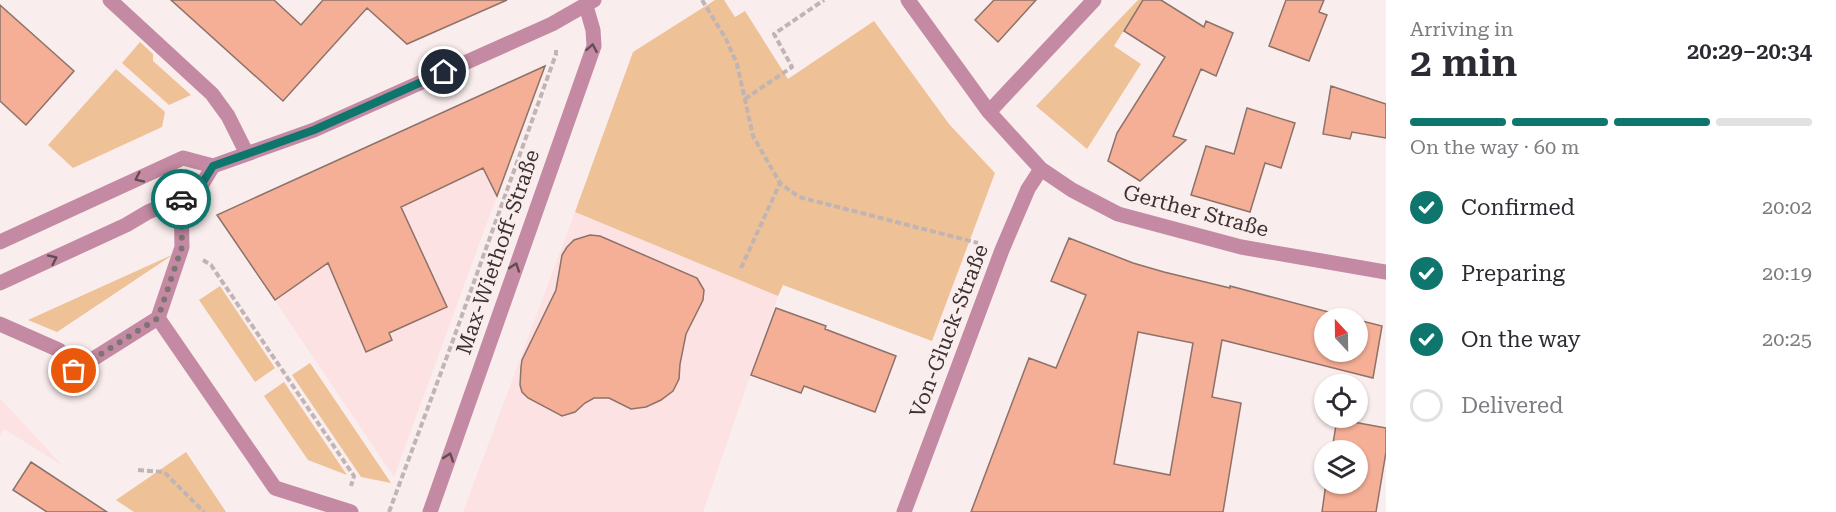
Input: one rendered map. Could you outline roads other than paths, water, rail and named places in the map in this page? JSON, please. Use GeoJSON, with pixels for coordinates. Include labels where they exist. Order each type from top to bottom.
{"type":"FeatureCollection","features":[{"type":"Feature","properties":{"kind":"street"},"geometry":{"type":"LineString","coordinates":[[110,0],[212,94],[228,116],[246,152]]}},
{"type":"Feature","properties":{"kind":"street","name":"Gerther Straße"},"geometry":{"type":"LineString","coordinates":[[908,0],[989,112],[1041,169],[1072,190],[1118,214],[1241,247],[1386,272]]}},
{"type":"Feature","properties":{"kind":"street"},"geometry":{"type":"LineString","coordinates":[[989,112],[1094,0]]}},
{"type":"Feature","properties":{"kind":"street"},"geometry":{"type":"LineString","coordinates":[[0,283],[198,190],[213,166],[246,152],[314,130],[552,24],[590,3]]}},
{"type":"Feature","properties":{"kind":"street","name":"Max-Wiethoff-Straße"},"geometry":{"type":"LineString","coordinates":[[430,512],[594,46],[590,3]]}},
{"type":"Feature","properties":{"kind":"street"},"geometry":{"type":"LineString","coordinates":[[0,242],[183,158],[213,166]]}},
{"type":"Feature","properties":{"kind":"street","name":"Von-Gluck-Straße"},"geometry":{"type":"LineString","coordinates":[[904,512],[1002,250],[1028,189],[1041,169]]}},
{"type":"Feature","properties":{"kind":"street"},"geometry":{"type":"LineString","coordinates":[[0,324],[59,351],[74,371],[158,318],[182,247],[181,198]]}},
{"type":"Feature","properties":{"kind":"street"},"geometry":{"type":"LineString","coordinates":[[158,318],[274,488],[347,511]]}}]}
